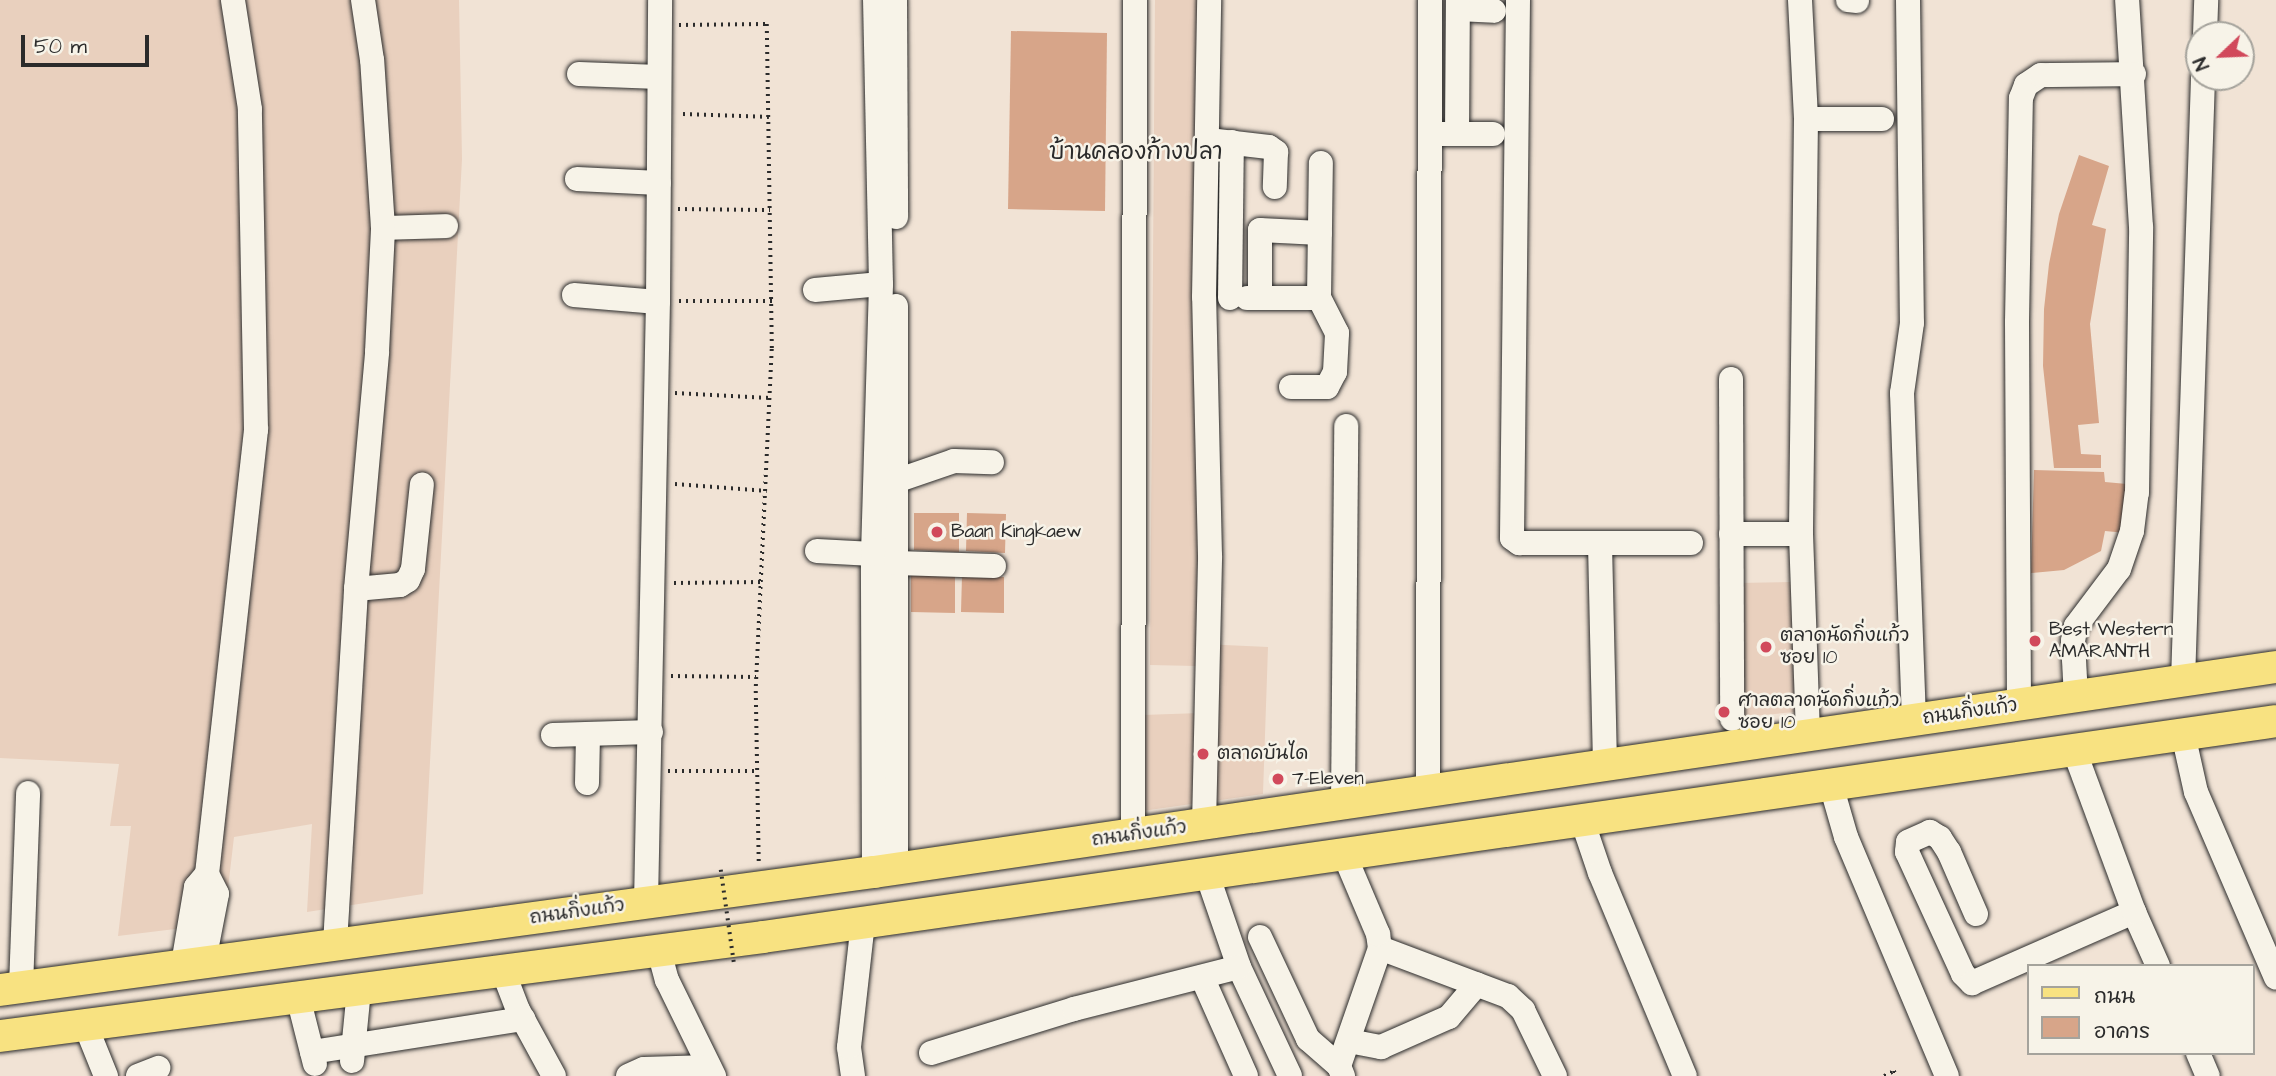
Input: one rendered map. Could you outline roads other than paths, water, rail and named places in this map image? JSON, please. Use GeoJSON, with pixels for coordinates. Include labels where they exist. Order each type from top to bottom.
{"type":"FeatureCollection","features":[{"type":"Feature","properties":{"kind":"main road","name":"ถนนกิ่งแก้ว"},"geometry":{"type":"LineString","coordinates":[[10,989],[1133,835],[2276,667]]}},
{"type":"Feature","properties":{"kind":"main road"},"geometry":{"type":"LineString","coordinates":[[0,1036],[863,923],[2276,721]]}},
{"type":"Feature","properties":{"kind":"street"},"geometry":{"type":"LineString","coordinates":[[193,963],[197,887],[207,874],[256,430],[250,109],[233,0]]}},
{"type":"Feature","properties":{"kind":"street"},"geometry":{"type":"LineString","coordinates":[[335,944],[356,589],[377,352],[383,228],[372,60],[363,0]]}},
{"type":"Feature","properties":{"kind":"street"},"geometry":{"type":"LineString","coordinates":[[646,903],[667,301],[659,183],[660,0]]}},
{"type":"Feature","properties":{"kind":"street"},"geometry":{"type":"LineString","coordinates":[[875,0],[881,284],[873,554],[885,870]]}},
{"type":"Feature","properties":{"kind":"street"},"geometry":{"type":"LineString","coordinates":[[885,870],[897,481],[895,0]]}},
{"type":"Feature","properties":{"kind":"street"},"geometry":{"type":"LineString","coordinates":[[1133,835],[1135,0]]}},
{"type":"Feature","properties":{"kind":"street"},"geometry":{"type":"LineString","coordinates":[[1203,825],[1210,556],[1204,297],[1209,0]]}},
{"type":"Feature","properties":{"kind":"street"},"geometry":{"type":"LineString","coordinates":[[1428,792],[1430,0]]}},
{"type":"Feature","properties":{"kind":"street"},"geometry":{"type":"LineString","coordinates":[[1518,0],[1512,538],[1519,543],[1691,543]]}},
{"type":"Feature","properties":{"kind":"street"},"geometry":{"type":"LineString","coordinates":[[1800,0],[1806,119],[1801,534],[1808,736]]}},
{"type":"Feature","properties":{"kind":"street"},"geometry":{"type":"LineString","coordinates":[[1848,0],[1857,1]]}},
{"type":"Feature","properties":{"kind":"street"},"geometry":{"type":"LineString","coordinates":[[1908,0],[1912,323],[1902,393],[1914,721]]}},
{"type":"Feature","properties":{"kind":"street"},"geometry":{"type":"LineString","coordinates":[[2076,697],[2073,641],[2076,626],[2119,569],[2132,531],[2137,492],[2141,227],[2134,74],[2127,0]]}},
{"type":"Feature","properties":{"kind":"street"},"geometry":{"type":"LineString","coordinates":[[2205,21],[2206,0]]}},
{"type":"Feature","properties":{"kind":"street"},"geometry":{"type":"LineString","coordinates":[[1457,134],[1458,5],[1494,11]]}},
{"type":"Feature","properties":{"kind":"street"},"geometry":{"type":"LineString","coordinates":[[579,74],[659,77]]}},
{"type":"Feature","properties":{"kind":"street"},"geometry":{"type":"LineString","coordinates":[[2019,705],[2017,323],[2021,98],[2026,85],[2042,75],[2134,74]]}},
{"type":"Feature","properties":{"kind":"street"},"geometry":{"type":"LineString","coordinates":[[2183,681],[2203,91]]}},
{"type":"Feature","properties":{"kind":"street"},"geometry":{"type":"LineString","coordinates":[[1806,119],[1882,119]]}},
{"type":"Feature","properties":{"kind":"street"},"geometry":{"type":"LineString","coordinates":[[1430,134],[1493,134]]}},
{"type":"Feature","properties":{"kind":"street"},"geometry":{"type":"LineString","coordinates":[[1206,140],[1269,147],[1276,152],[1275,187]]}},
{"type":"Feature","properties":{"kind":"street"},"geometry":{"type":"LineString","coordinates":[[1230,298],[1232,142]]}},
{"type":"Feature","properties":{"kind":"street"},"geometry":{"type":"LineString","coordinates":[[1291,387],[1327,387],[1335,372],[1337,334],[1319,298],[1321,163]]}},
{"type":"Feature","properties":{"kind":"street"},"geometry":{"type":"LineString","coordinates":[[577,179],[659,183]]}},
{"type":"Feature","properties":{"kind":"street"},"geometry":{"type":"LineString","coordinates":[[383,228],[446,226]]}},
{"type":"Feature","properties":{"kind":"street"},"geometry":{"type":"LineString","coordinates":[[1260,298],[1260,230],[1320,233]]}},
{"type":"Feature","properties":{"kind":"street"},"geometry":{"type":"LineString","coordinates":[[815,290],[881,284]]}},
{"type":"Feature","properties":{"kind":"street"},"geometry":{"type":"LineString","coordinates":[[575,295],[667,301]]}},
{"type":"Feature","properties":{"kind":"street"},"geometry":{"type":"LineString","coordinates":[[1204,297],[1319,298]]}},
{"type":"Feature","properties":{"kind":"street"},"geometry":{"type":"LineString","coordinates":[[1731,379],[1732,719]]}},
{"type":"Feature","properties":{"kind":"street"},"geometry":{"type":"LineString","coordinates":[[1342,804],[1346,426]]}},
{"type":"Feature","properties":{"kind":"street"},"geometry":{"type":"LineString","coordinates":[[897,481],[954,461],[992,462]]}},
{"type":"Feature","properties":{"kind":"street"},"geometry":{"type":"LineString","coordinates":[[356,589],[400,585],[408,580],[413,569],[422,484]]}},
{"type":"Feature","properties":{"kind":"street"},"geometry":{"type":"LineString","coordinates":[[1731,534],[1801,534]]}},
{"type":"Feature","properties":{"kind":"street"},"geometry":{"type":"LineString","coordinates":[[1600,544],[1605,766]]}},
{"type":"Feature","properties":{"kind":"street"},"geometry":{"type":"LineString","coordinates":[[817,551],[873,554]]}},
{"type":"Feature","properties":{"kind":"street"},"geometry":{"type":"LineString","coordinates":[[896,564],[994,566]]}},
{"type":"Feature","properties":{"kind":"street"},"geometry":{"type":"LineString","coordinates":[[553,735],[651,732]]}},
{"type":"Feature","properties":{"kind":"street"},"geometry":{"type":"LineString","coordinates":[[587,783],[588,734]]}},
{"type":"Feature","properties":{"kind":"street"},"geometry":{"type":"LineString","coordinates":[[2183,734],[2196,792],[2276,978]]}},
{"type":"Feature","properties":{"kind":"street"},"geometry":{"type":"LineString","coordinates":[[2074,750],[2134,912],[2157,964]]}},
{"type":"Feature","properties":{"kind":"street"},"geometry":{"type":"LineString","coordinates":[[1831,785],[1846,837],[1947,1076]]}},
{"type":"Feature","properties":{"kind":"street"},"geometry":{"type":"LineString","coordinates":[[10,989],[27,793]]}},
{"type":"Feature","properties":{"kind":"street"},"geometry":{"type":"LineString","coordinates":[[1582,820],[1600,873],[1685,1076]]}},
{"type":"Feature","properties":{"kind":"street"},"geometry":{"type":"LineString","coordinates":[[1976,914],[1949,852],[1940,838],[1930,832],[1908,842],[1907,852],[1963,974],[1972,983],[2134,912]]}},
{"type":"Feature","properties":{"kind":"street"},"geometry":{"type":"LineString","coordinates":[[1260,937],[1308,1039],[1341,1071],[1380,948],[1378,934],[1344,854]]}},
{"type":"Feature","properties":{"kind":"street"},"geometry":{"type":"LineString","coordinates":[[1206,874],[1239,967],[1290,1076]]}},
{"type":"Feature","properties":{"kind":"street"},"geometry":{"type":"LineString","coordinates":[[853,1076],[849,1047],[863,923]]}},
{"type":"Feature","properties":{"kind":"street"},"geometry":{"type":"LineString","coordinates":[[1380,948],[1508,996],[1523,1010],[1555,1076]]}},
{"type":"Feature","properties":{"kind":"street"},"geometry":{"type":"LineString","coordinates":[[628,1076],[644,1069],[712,1072],[667,980],[659,951]]}},
{"type":"Feature","properties":{"kind":"street"},"geometry":{"type":"LineString","coordinates":[[931,1053],[1074,1009],[1239,967]]}},
{"type":"Feature","properties":{"kind":"street"},"geometry":{"type":"LineString","coordinates":[[503,971],[523,1019],[554,1076]]}},
{"type":"Feature","properties":{"kind":"street"},"geometry":{"type":"LineString","coordinates":[[1202,977],[1246,1076]]}},
{"type":"Feature","properties":{"kind":"street"},"geometry":{"type":"LineString","coordinates":[[1349,1041],[1381,1047],[1449,1017],[1477,984]]}},
{"type":"Feature","properties":{"kind":"street"},"geometry":{"type":"LineString","coordinates":[[353,1054],[359,989]]}},
{"type":"Feature","properties":{"kind":"street"},"geometry":{"type":"LineString","coordinates":[[298,997],[313,1058],[353,1054],[523,1019]]}},
{"type":"Feature","properties":{"kind":"street"},"geometry":{"type":"LineString","coordinates":[[85,1024],[106,1076]]}},
{"type":"Feature","properties":{"kind":"street"},"geometry":{"type":"LineString","coordinates":[[2198,1055],[2208,1076]]}},
{"type":"Feature","properties":{"kind":"place","name":"Baan Kingkaew"},"geometry":{"type":"Point","coordinates":[937,532]}},
{"type":"Feature","properties":{"kind":"place","name":"Best Western AMARANTH"},"geometry":{"type":"Point","coordinates":[2035,641]}},
{"type":"Feature","properties":{"kind":"place","name":"ตลาดนัดกิ่งแก้ว ซอย 10"},"geometry":{"type":"Point","coordinates":[1766,647]}},
{"type":"Feature","properties":{"kind":"place","name":"ศาลตลาดนัดกิ่งแก้ว ซอย 10"},"geometry":{"type":"Point","coordinates":[1724,712]}},
{"type":"Feature","properties":{"kind":"place","name":"ตลาดบันได"},"geometry":{"type":"Point","coordinates":[1203,754]}},
{"type":"Feature","properties":{"kind":"place","name":"7-Eleven"},"geometry":{"type":"Point","coordinates":[1278,779]}},
{"type":"Feature","properties":{"kind":"district","name":"บ้านคลองก้างปลา"},"geometry":{"type":"Point","coordinates":[1136,152]}}]}
